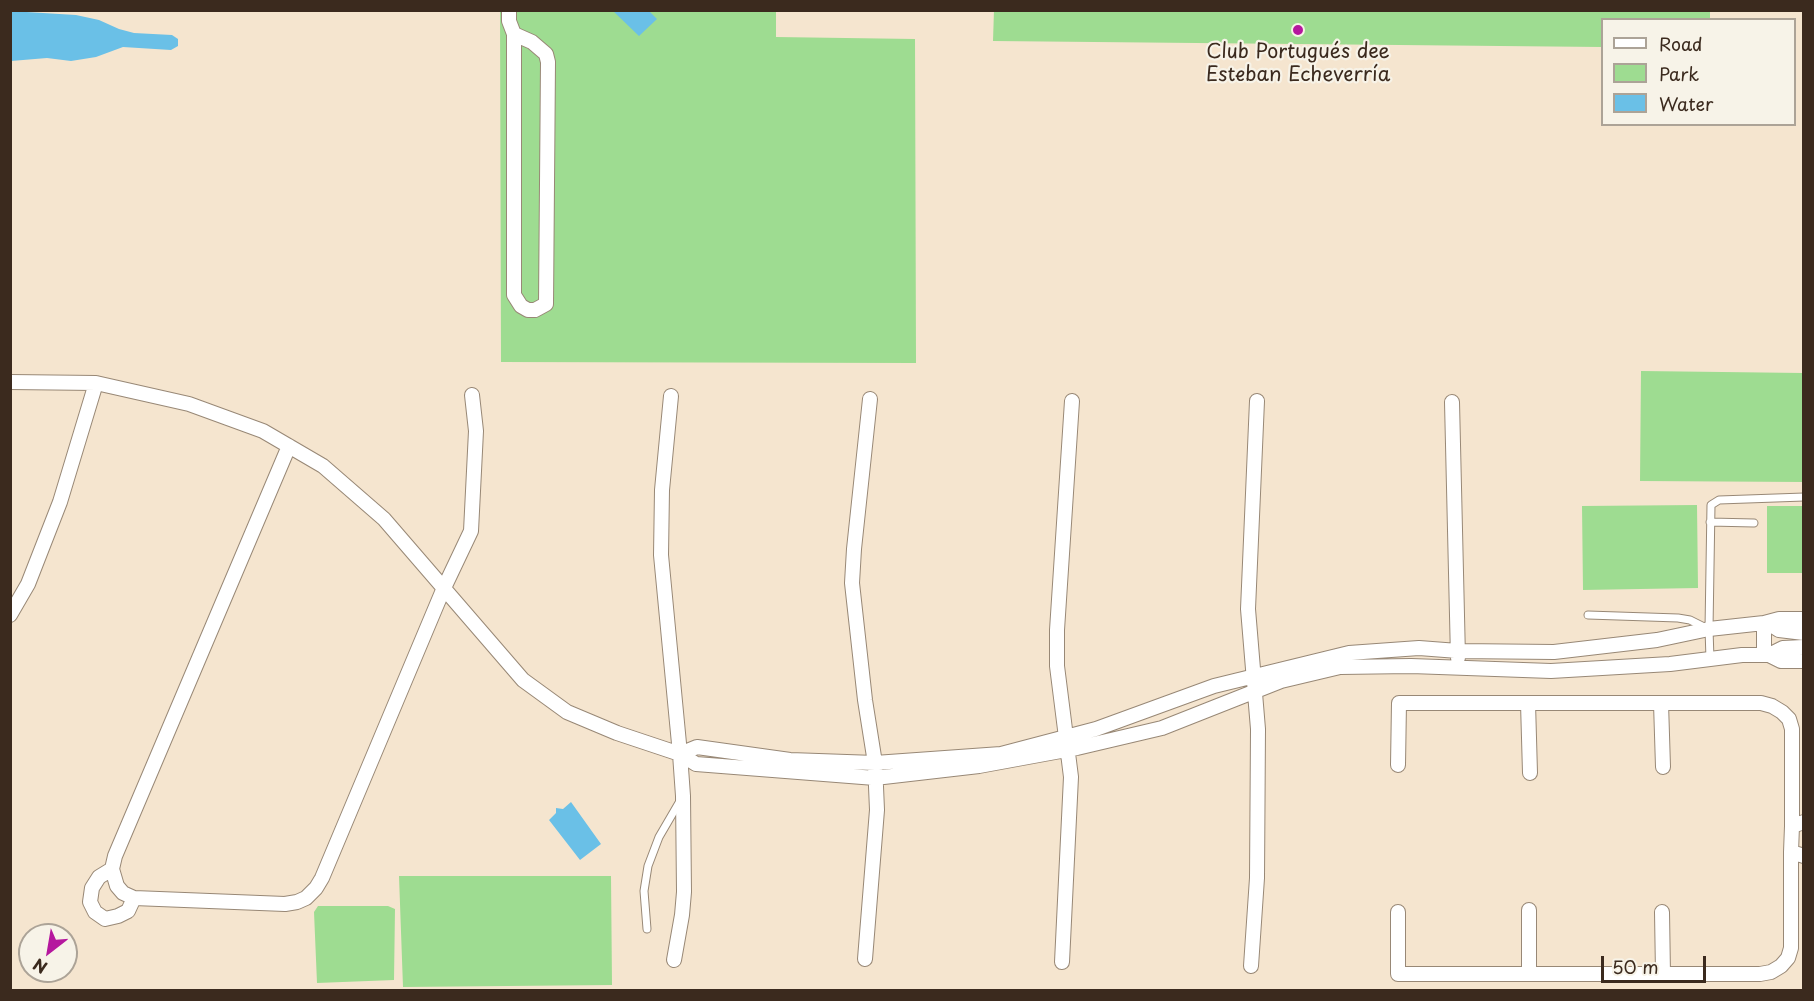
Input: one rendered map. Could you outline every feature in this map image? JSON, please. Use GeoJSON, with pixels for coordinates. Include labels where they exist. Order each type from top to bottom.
{"type":"FeatureCollection","features":[{"type":"Feature","properties":{"kind":"street"},"geometry":{"type":"LineString","coordinates":[[509,10],[509,21],[514,34],[514,295],[521,306],[528,310],[535,310],[546,304],[548,62],[546,54],[532,42],[514,34]]}},
{"type":"Feature","properties":{"kind":"street"},"geometry":{"type":"LineString","coordinates":[[10,382],[96,383],[189,404],[263,431],[322,466],[384,519],[523,680],[567,712],[617,733],[680,754],[696,764],[875,778],[979,766],[1067,743],[1096,729],[1214,686],[1348,653],[1419,648],[1458,651],[1554,652],[1656,640],[1709,629],[1766,623],[1779,619],[1803,619]]}},
{"type":"Feature","properties":{"kind":"street"},"geometry":{"type":"LineString","coordinates":[[10,615],[28,584],[60,502],[96,383]]}},
{"type":"Feature","properties":{"kind":"street"},"geometry":{"type":"LineString","coordinates":[[289,446],[115,856],[112,869],[117,886],[123,893],[134,898],[285,904],[306,898],[316,888],[443,590],[471,531],[476,431],[472,395]]}},
{"type":"Feature","properties":{"kind":"street"},"geometry":{"type":"LineString","coordinates":[[671,396],[662,490],[661,555],[682,796],[684,892],[674,960]]}},
{"type":"Feature","properties":{"kind":"street"},"geometry":{"type":"LineString","coordinates":[[865,959],[877,810],[874,763],[852,583],[870,399]]}},
{"type":"Feature","properties":{"kind":"street"},"geometry":{"type":"LineString","coordinates":[[1062,962],[1071,777],[1057,666],[1057,630],[1072,401]]}},
{"type":"Feature","properties":{"kind":"street"},"geometry":{"type":"LineString","coordinates":[[1251,966],[1257,878],[1258,729],[1248,609],[1257,401]]}},
{"type":"Feature","properties":{"kind":"street"},"geometry":{"type":"LineString","coordinates":[[1452,402],[1458,668]]}},
{"type":"Feature","properties":{"kind":"street"},"geometry":{"type":"LineString","coordinates":[[1766,623],[1779,630],[1803,633]]}},
{"type":"Feature","properties":{"kind":"street"},"geometry":{"type":"LineString","coordinates":[[1766,623],[1767,655]]}},
{"type":"Feature","properties":{"kind":"street"},"geometry":{"type":"LineString","coordinates":[[680,754],[697,747],[790,760],[874,763],[1000,754],[1162,728],[1281,681],[1340,667],[1551,671],[1670,664],[1742,655],[1767,655],[1783,648],[1803,647]]}},
{"type":"Feature","properties":{"kind":"street"},"geometry":{"type":"LineString","coordinates":[[1767,655],[1780,661],[1803,662]]}},
{"type":"Feature","properties":{"kind":"street"},"geometry":{"type":"LineString","coordinates":[[1398,765],[1399,703],[1761,703],[1772,706],[1789,719],[1792,729],[1798,824],[1791,948],[1788,958],[1771,972],[1760,974],[1398,974],[1398,912]]}},
{"type":"Feature","properties":{"kind":"street"},"geometry":{"type":"LineString","coordinates":[[1528,703],[1530,773]]}},
{"type":"Feature","properties":{"kind":"street"},"geometry":{"type":"LineString","coordinates":[[1661,703],[1663,767]]}},
{"type":"Feature","properties":{"kind":"street"},"geometry":{"type":"LineString","coordinates":[[112,869],[99,877],[92,888],[90,903],[95,912],[105,919],[118,916],[128,911],[134,898]]}},
{"type":"Feature","properties":{"kind":"street"},"geometry":{"type":"LineString","coordinates":[[1529,910],[1529,974]]}},
{"type":"Feature","properties":{"kind":"street"},"geometry":{"type":"LineString","coordinates":[[1662,912],[1663,974]]}},
{"type":"Feature","properties":{"kind":"lane"},"geometry":{"type":"LineString","coordinates":[[1710,659],[1710,508],[1715,501],[1803,497]]}},
{"type":"Feature","properties":{"kind":"lane"},"geometry":{"type":"LineString","coordinates":[[1710,522],[1754,523]]}},
{"type":"Feature","properties":{"kind":"lane"},"geometry":{"type":"LineString","coordinates":[[1588,615],[1678,618],[1690,620],[1709,629]]}},
{"type":"Feature","properties":{"kind":"lane"},"geometry":{"type":"LineString","coordinates":[[647,929],[644,891],[648,866],[659,837],[682,796]]}},
{"type":"Feature","properties":{"kind":"green space","name":"Club Portugués dee Esteban Echeverría"},"geometry":{"type":"Polygon","coordinates":[[[994,10],[1710,10],[1710,18],[1601,18],[1601,47],[993,41],[994,10]]]}},
{"type":"Feature","properties":{"kind":"green space"},"geometry":{"type":"Polygon","coordinates":[[[500,11],[776,11],[776,37],[915,39],[916,363],[501,362],[500,11]]]}},
{"type":"Feature","properties":{"kind":"green space"},"geometry":{"type":"Polygon","coordinates":[[[1641,371],[1803,373],[1803,482],[1640,481],[1641,371]]]}},
{"type":"Feature","properties":{"kind":"green space"},"geometry":{"type":"Polygon","coordinates":[[[1697,505],[1698,588],[1583,590],[1582,506],[1697,505]]]}},
{"type":"Feature","properties":{"kind":"green space"},"geometry":{"type":"Polygon","coordinates":[[[1767,506],[1803,506],[1803,573],[1767,573],[1767,506]]]}},
{"type":"Feature","properties":{"kind":"green space"},"geometry":{"type":"Polygon","coordinates":[[[399,876],[611,876],[612,985],[403,987],[399,876]]]}},
{"type":"Feature","properties":{"kind":"green space"},"geometry":{"type":"Polygon","coordinates":[[[318,906],[388,906],[395,909],[394,980],[317,983],[314,912],[318,906]]]}},
{"type":"Feature","properties":{"kind":"water"},"geometry":{"type":"Polygon","coordinates":[[[10,11],[76,15],[99,20],[134,33],[172,35],[178,39],[178,46],[171,50],[123,47],[96,57],[71,61],[47,58],[11,61],[10,11]]]}},
{"type":"Feature","properties":{"kind":"water"},"geometry":{"type":"Polygon","coordinates":[[[613,11],[649,11],[657,19],[639,36],[613,11]]]}},
{"type":"Feature","properties":{"kind":"water"},"geometry":{"type":"Polygon","coordinates":[[[571,802],[601,844],[580,860],[549,820],[556,813],[556,808],[563,809],[571,802]]]}},
{"type":"Feature","properties":{"kind":"place","name":"Club Portugués dee Esteban Echeverría"},"geometry":{"type":"Point","coordinates":[1298,30]}}]}
